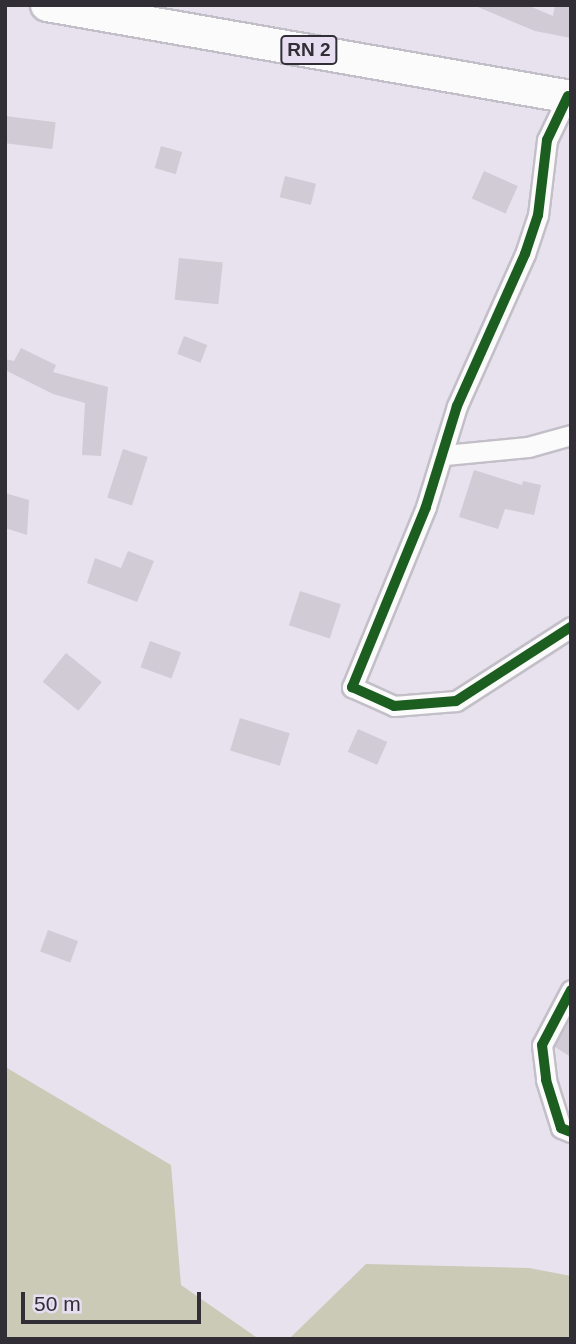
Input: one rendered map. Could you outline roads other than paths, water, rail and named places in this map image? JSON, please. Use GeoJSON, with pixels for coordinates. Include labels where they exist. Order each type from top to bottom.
{"type":"FeatureCollection","features":[{"type":"Feature","properties":{"kind":"main road","name":"RN 2"},"geometry":{"type":"LineString","coordinates":[[47,5],[126,12],[570,97]]}},
{"type":"Feature","properties":{"kind":"street"},"geometry":{"type":"LineString","coordinates":[[570,97],[547,140],[538,215],[525,254],[476,359],[444,455],[352,687],[394,706],[456,701],[571,626]]}},
{"type":"Feature","properties":{"kind":"street"},"geometry":{"type":"LineString","coordinates":[[444,455],[528,447],[571,435]]}},
{"type":"Feature","properties":{"kind":"street"},"geometry":{"type":"LineString","coordinates":[[571,990],[542,1045],[546,1080],[557,1116],[561,1128],[571,1132]]}}]}
